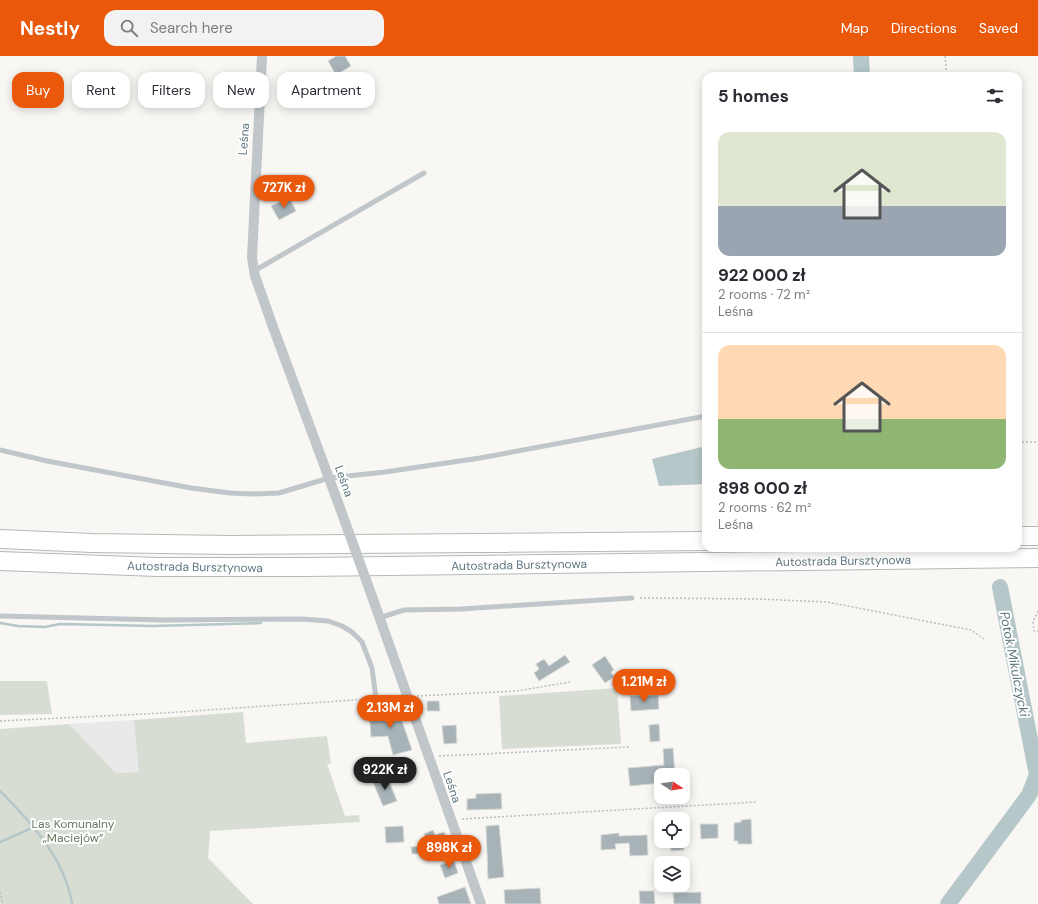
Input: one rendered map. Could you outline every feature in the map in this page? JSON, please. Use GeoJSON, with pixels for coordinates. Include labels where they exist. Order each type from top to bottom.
{"type":"FeatureCollection","features":[{"type":"Feature","properties":{"kind":"highway"},"geometry":{"type":"LineString","coordinates":[[1022,536],[1038,536]]}},
{"type":"Feature","properties":{"kind":"highway","name":"Autostrada Bursztynowa"},"geometry":{"type":"LineString","coordinates":[[0,539],[106,544],[231,545],[702,541]]}},
{"type":"Feature","properties":{"kind":"highway","name":"Autostrada Bursztynowa"},"geometry":{"type":"LineString","coordinates":[[0,561],[150,566],[306,567],[1038,558]]}},
{"type":"Feature","properties":{"kind":"street","name":"Leśna"},"geometry":{"type":"LineString","coordinates":[[262,56],[251,240],[254,271],[273,327],[374,602],[481,904]]}},
{"type":"Feature","properties":{"kind":"lane"},"geometry":{"type":"LineString","coordinates":[[254,271],[424,173]]}},
{"type":"Feature","properties":{"kind":"lane"},"geometry":{"type":"LineString","coordinates":[[0,450],[47,461],[230,493],[279,492],[329,478],[445,464],[702,417]]}},
{"type":"Feature","properties":{"kind":"lane"},"geometry":{"type":"LineString","coordinates":[[379,618],[404,610],[461,609],[632,598]]}},
{"type":"Feature","properties":{"kind":"lane"},"geometry":{"type":"LineString","coordinates":[[0,616],[157,620],[309,619],[328,621],[342,626],[352,632],[362,642],[372,668],[376,699],[407,697]]}},
{"type":"Feature","properties":{"kind":"path"},"geometry":{"type":"LineString","coordinates":[[945,56],[947,72]]}},
{"type":"Feature","properties":{"kind":"path"},"geometry":{"type":"LineString","coordinates":[[1022,442],[1038,442]]}},
{"type":"Feature","properties":{"kind":"path"},"geometry":{"type":"LineString","coordinates":[[632,598],[758,599],[827,602],[971,630],[984,639]]}},
{"type":"Feature","properties":{"kind":"path"},"geometry":{"type":"LineString","coordinates":[[1038,611],[1033,622],[1034,631],[1038,631]]}},
{"type":"Feature","properties":{"kind":"path"},"geometry":{"type":"LineString","coordinates":[[407,697],[517,691],[570,682]]}},
{"type":"Feature","properties":{"kind":"path"},"geometry":{"type":"LineString","coordinates":[[0,720],[376,699]]}},
{"type":"Feature","properties":{"kind":"path"},"geometry":{"type":"LineString","coordinates":[[428,757],[629,747]]}},
{"type":"Feature","properties":{"kind":"path"},"geometry":{"type":"LineString","coordinates":[[450,820],[757,802]]}},
{"type":"Feature","properties":{"kind":"path"},"geometry":{"type":"LineString","coordinates":[[0,892],[3,904]]}},
{"type":"Feature","properties":{"kind":"shaded area"},"geometry":{"type":"Polygon","coordinates":[[[702,447],[702,484],[659,486],[652,459],[702,447]]]}},
{"type":"Feature","properties":{"kind":"shaded area"},"geometry":{"type":"Polygon","coordinates":[[[134,720],[140,772],[116,773],[69,724],[134,720]]]}},
{"type":"Feature","properties":{"kind":"green space"},"geometry":{"type":"Polygon","coordinates":[[[0,681],[47,681],[52,714],[0,715],[0,681]]]}},
{"type":"Feature","properties":{"kind":"green space"},"geometry":{"type":"Polygon","coordinates":[[[617,688],[621,744],[502,749],[499,696],[617,688]]]}},
{"type":"Feature","properties":{"kind":"green space","name":"Las Komunalny „Maciejów”"},"geometry":{"type":"Polygon","coordinates":[[[243,712],[246,743],[327,736],[331,764],[327,764],[345,816],[359,815],[360,822],[210,831],[208,858],[253,904],[0,904],[0,729],[69,724],[116,773],[139,772],[134,720],[243,712]]]}},
{"type":"Feature","properties":{"kind":"building"},"geometry":{"type":"Polygon","coordinates":[[[336,56],[345,56],[351,66],[341,72],[334,72],[328,61],[336,56]]]}},
{"type":"Feature","properties":{"kind":"building"},"geometry":{"type":"Polygon","coordinates":[[[290,199],[296,211],[279,220],[271,206],[280,202],[282,204],[290,199]]]}},
{"type":"Feature","properties":{"kind":"building"},"geometry":{"type":"Polygon","coordinates":[[[565,655],[570,662],[539,681],[534,673],[539,669],[536,664],[544,659],[549,666],[565,655]]]}},
{"type":"Feature","properties":{"kind":"building"},"geometry":{"type":"Polygon","coordinates":[[[605,656],[614,670],[611,672],[614,677],[605,683],[592,665],[605,656]]]}},
{"type":"Feature","properties":{"kind":"building"},"geometry":{"type":"Polygon","coordinates":[[[658,695],[659,709],[631,711],[630,696],[658,695]]]}},
{"type":"Feature","properties":{"kind":"building"},"geometry":{"type":"Polygon","coordinates":[[[427,701],[439,701],[440,711],[427,711],[427,701]]]}},
{"type":"Feature","properties":{"kind":"building"},"geometry":{"type":"Polygon","coordinates":[[[397,706],[412,750],[393,755],[388,736],[371,737],[370,723],[367,715],[397,706]]]}},
{"type":"Feature","properties":{"kind":"building"},"geometry":{"type":"Polygon","coordinates":[[[659,724],[660,741],[650,742],[649,725],[659,724]]]}},
{"type":"Feature","properties":{"kind":"building"},"geometry":{"type":"Polygon","coordinates":[[[456,725],[457,743],[444,744],[442,726],[456,725]]]}},
{"type":"Feature","properties":{"kind":"building"},"geometry":{"type":"Polygon","coordinates":[[[673,748],[674,768],[654,768],[654,784],[630,786],[628,768],[664,765],[663,749],[673,748]]]}},
{"type":"Feature","properties":{"kind":"building"},"geometry":{"type":"Polygon","coordinates":[[[387,776],[397,801],[383,806],[373,782],[387,776]]]}},
{"type":"Feature","properties":{"kind":"building"},"geometry":{"type":"Polygon","coordinates":[[[501,793],[502,809],[467,810],[467,799],[476,798],[476,794],[501,793]]]}},
{"type":"Feature","properties":{"kind":"building"},"geometry":{"type":"Polygon","coordinates":[[[751,819],[752,844],[738,844],[738,841],[734,841],[734,823],[741,822],[741,820],[751,819]]]}},
{"type":"Feature","properties":{"kind":"building"},"geometry":{"type":"Polygon","coordinates":[[[700,824],[718,824],[718,838],[701,839],[700,824]]]}},
{"type":"Feature","properties":{"kind":"building"},"geometry":{"type":"Polygon","coordinates":[[[499,825],[504,877],[488,879],[486,826],[499,825]]]}},
{"type":"Feature","properties":{"kind":"building"},"geometry":{"type":"Polygon","coordinates":[[[403,826],[404,842],[386,843],[385,827],[403,826]]]}},
{"type":"Feature","properties":{"kind":"building"},"geometry":{"type":"Polygon","coordinates":[[[433,830],[435,835],[444,832],[448,842],[431,849],[424,834],[433,830]]]}},
{"type":"Feature","properties":{"kind":"building"},"geometry":{"type":"Polygon","coordinates":[[[619,833],[619,836],[647,835],[648,855],[630,856],[629,843],[615,844],[616,849],[601,850],[601,835],[619,833]]]}},
{"type":"Feature","properties":{"kind":"building"},"geometry":{"type":"Polygon","coordinates":[[[424,846],[425,853],[412,854],[411,847],[424,846]]]}},
{"type":"Feature","properties":{"kind":"building"},"geometry":{"type":"Polygon","coordinates":[[[671,848],[684,848],[684,850],[671,851],[671,848]]]}},
{"type":"Feature","properties":{"kind":"building"},"geometry":{"type":"Polygon","coordinates":[[[454,860],[458,873],[445,878],[440,865],[454,860]]]}},
{"type":"Feature","properties":{"kind":"building"},"geometry":{"type":"Polygon","coordinates":[[[465,887],[471,904],[439,904],[437,897],[465,887]]]}},
{"type":"Feature","properties":{"kind":"building"},"geometry":{"type":"Polygon","coordinates":[[[540,888],[541,904],[505,904],[504,890],[540,888]]]}},
{"type":"Feature","properties":{"kind":"building"},"geometry":{"type":"Polygon","coordinates":[[[639,891],[654,891],[655,904],[640,904],[639,891]]]}},
{"type":"Feature","properties":{"kind":"building"},"geometry":{"type":"Polygon","coordinates":[[[701,892],[701,904],[674,904],[673,893],[701,892]]]}},
{"type":"Feature","properties":{"kind":"waterway","name":"Potok Mikulczycki"},"geometry":{"type":"LineString","coordinates":[[861,56],[862,72]]}},
{"type":"Feature","properties":{"kind":"waterway","name":"Potok Mikulczycki"},"geometry":{"type":"LineString","coordinates":[[948,904],[1029,795],[1037,775],[1000,587]]}},
{"type":"Feature","properties":{"kind":"waterway"},"geometry":{"type":"LineString","coordinates":[[0,623],[18,626],[45,627],[60,624],[153,626],[261,623]]}},
{"type":"Feature","properties":{"kind":"waterway"},"geometry":{"type":"LineString","coordinates":[[0,791],[23,815],[45,842],[62,872],[68,887],[72,904]]}},
{"type":"Feature","properties":{"kind":"waterway"},"geometry":{"type":"LineString","coordinates":[[0,842],[34,827]]}}]}
